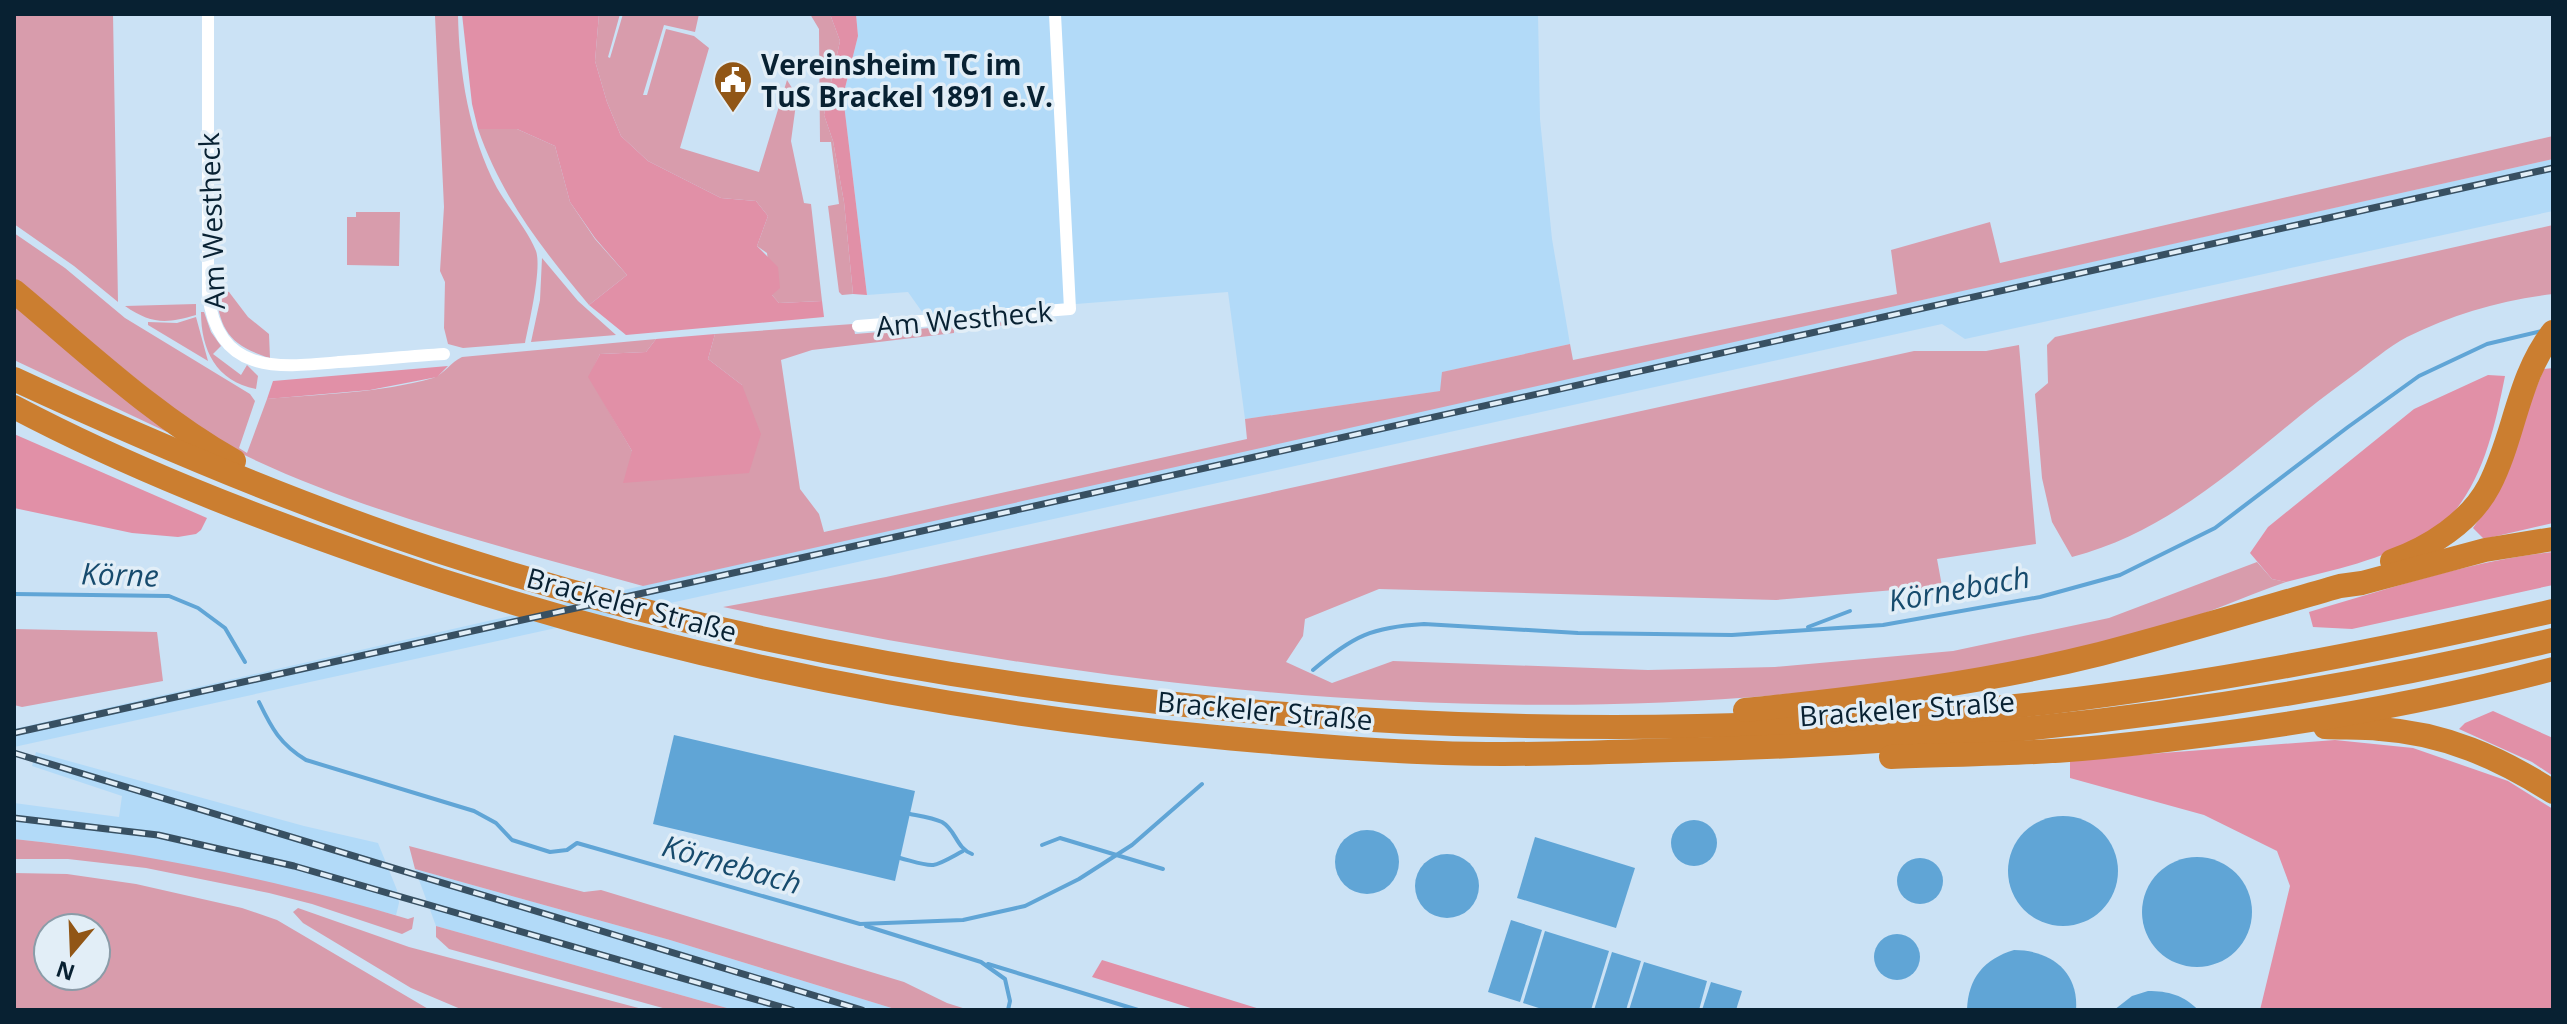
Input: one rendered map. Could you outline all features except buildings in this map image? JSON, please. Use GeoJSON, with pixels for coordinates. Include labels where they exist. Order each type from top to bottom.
{"type":"FeatureCollection","features":[{"type":"Feature","properties":{"kind":"highway"},"geometry":{"type":"LineString","coordinates":[[14,291],[150,406],[197,440],[324,510]]}},
{"type":"Feature","properties":{"kind":"highway"},"geometry":{"type":"LineString","coordinates":[[2340,586],[2360,573],[2409,555],[2461,521],[2488,489],[2529,373],[2553,332]]}},
{"type":"Feature","properties":{"kind":"highway","name":"Brackeler Straße"},"geometry":{"type":"LineString","coordinates":[[14,379],[196,459],[324,510],[440,551],[606,600],[761,638],[944,674],[1132,700],[1389,722],[1595,727],[1736,726],[1941,713],[2049,702],[2307,663],[2553,611]]}},
{"type":"Feature","properties":{"kind":"highway","name":"Brackeler Straße"},"geometry":{"type":"LineString","coordinates":[[14,407],[65,436],[270,522],[516,605],[695,653],[893,693],[1027,715],[1285,743],[1502,754],[1764,748],[1929,738],[2144,716],[2342,685],[2553,640]]}},
{"type":"Feature","properties":{"kind":"highway"},"geometry":{"type":"LineString","coordinates":[[14,421],[65,436]]}},
{"type":"Feature","properties":{"kind":"highway"},"geometry":{"type":"LineString","coordinates":[[1595,727],[1821,702],[1979,679],[2099,654],[2340,586],[2485,550],[2553,539]]}},
{"type":"Feature","properties":{"kind":"highway"},"geometry":{"type":"LineString","coordinates":[[1663,751],[1726,761],[1924,756],[2118,746],[2380,706],[2553,669]]}},
{"type":"Feature","properties":{"kind":"highway"},"geometry":{"type":"LineString","coordinates":[[2270,725],[2381,729],[2449,741],[2489,756],[2553,792]]}},
{"type":"Feature","properties":{"kind":"street","name":"Am Westheck"},"geometry":{"type":"LineString","coordinates":[[208,14],[208,294],[210,314],[217,331],[228,346],[242,356],[271,366],[444,354]]}},
{"type":"Feature","properties":{"kind":"street","name":"Am Westheck"},"geometry":{"type":"LineString","coordinates":[[858,326],[1070,309],[1055,14]]}},
{"type":"Feature","properties":{"kind":"shaded area"},"geometry":{"type":"Polygon","coordinates":[[[14,14],[113,14],[118,302],[74,266],[14,224],[14,14]]]}},
{"type":"Feature","properties":{"kind":"shaded area"},"geometry":{"type":"Polygon","coordinates":[[[437,14],[458,14],[463,81],[479,147],[497,188],[536,251],[536,282],[525,343],[463,348],[448,344],[444,328],[445,282],[440,271],[444,207],[437,14]]]}},
{"type":"Feature","properties":{"kind":"shaded area"},"geometry":{"type":"Polygon","coordinates":[[[462,14],[599,14],[595,61],[621,136],[648,161],[721,198],[756,201],[768,216],[757,246],[778,267],[780,288],[772,295],[779,303],[822,301],[824,317],[626,335],[589,305],[627,275],[595,238],[570,202],[555,146],[517,129],[478,129],[472,104],[462,14]]]}},
{"type":"Feature","properties":{"kind":"shaded area"},"geometry":{"type":"Polygon","coordinates":[[[599,14],[620,14],[610,58],[623,14],[699,14],[695,32],[664,25],[643,95],[647,95],[666,29],[694,36],[709,48],[680,148],[759,172],[787,80],[792,88],[798,89],[791,141],[804,203],[811,204],[822,301],[779,303],[772,295],[767,253],[757,246],[768,216],[756,201],[721,198],[648,161],[621,136],[595,61],[599,14]]]}},
{"type":"Feature","properties":{"kind":"shaded area"},"geometry":{"type":"Polygon","coordinates":[[[810,14],[830,14],[840,41],[824,115],[833,141],[844,202],[853,294],[842,295],[839,292],[828,206],[839,204],[831,142],[820,142],[819,29],[810,14]]]}},
{"type":"Feature","properties":{"kind":"shaded area"},"geometry":{"type":"Polygon","coordinates":[[[830,14],[856,14],[858,36],[843,96],[867,295],[853,294],[844,202],[833,141],[824,115],[840,41],[830,14]]]}},
{"type":"Feature","properties":{"kind":"shaded area"},"geometry":{"type":"Polygon","coordinates":[[[856,14],[1538,14],[1540,119],[1552,239],[1570,344],[1443,372],[1441,391],[1245,419],[1228,292],[925,316],[908,292],[867,295],[843,96],[858,36],[856,14]]]}},
{"type":"Feature","properties":{"kind":"shaded area"},"geometry":{"type":"Polygon","coordinates":[[[478,129],[517,129],[555,146],[570,202],[595,239],[627,275],[589,305],[525,222],[499,178],[478,129]]]}},
{"type":"Feature","properties":{"kind":"shaded area"},"geometry":{"type":"Polygon","coordinates":[[[2553,136],[2553,159],[643,586],[422,523],[261,463],[210,438],[14,281],[14,233],[65,268],[125,318],[250,394],[255,401],[239,448],[247,453],[267,399],[413,383],[437,376],[462,357],[656,339],[646,352],[600,354],[589,377],[632,451],[742,385],[708,359],[715,334],[853,324],[855,334],[1042,319],[1042,322],[954,330],[954,333],[812,350],[781,360],[800,489],[819,514],[824,532],[1247,439],[1245,419],[1440,391],[1442,372],[1570,344],[1573,360],[1897,294],[1891,250],[1990,222],[2000,263],[2553,136]]]}},
{"type":"Feature","properties":{"kind":"shaded area"},"geometry":{"type":"Polygon","coordinates":[[[2553,159],[2553,211],[1965,339],[1942,324],[14,747],[14,729],[861,536],[2553,159]]]}},
{"type":"Feature","properties":{"kind":"shaded area"},"geometry":{"type":"Polygon","coordinates":[[[356,212],[400,212],[399,266],[347,265],[347,217],[356,217],[356,212]]]}},
{"type":"Feature","properties":{"kind":"shaded area"},"geometry":{"type":"Polygon","coordinates":[[[2553,225],[2553,294],[2478,309],[2407,337],[2318,401],[2186,504],[2113,543],[2072,557],[2052,522],[2042,478],[2035,394],[2048,383],[2047,345],[2055,337],[2553,225]]]}},
{"type":"Feature","properties":{"kind":"shaded area"},"geometry":{"type":"Polygon","coordinates":[[[542,258],[578,301],[616,335],[531,342],[540,300],[542,258]]]}},
{"type":"Feature","properties":{"kind":"shaded area"},"geometry":{"type":"Polygon","coordinates":[[[215,288],[229,292],[248,317],[269,334],[270,358],[245,348],[229,334],[220,315],[215,288]]]}},
{"type":"Feature","properties":{"kind":"shaded area"},"geometry":{"type":"Polygon","coordinates":[[[14,301],[166,429],[167,432],[14,360],[14,301]]]}},
{"type":"Feature","properties":{"kind":"shaded area"},"geometry":{"type":"Polygon","coordinates":[[[196,304],[196,315],[167,321],[151,319],[125,306],[196,304]]]}},
{"type":"Feature","properties":{"kind":"shaded area"},"geometry":{"type":"Polygon","coordinates":[[[201,312],[204,312],[211,332],[221,346],[213,354],[241,375],[247,365],[258,376],[256,389],[231,379],[214,362],[204,339],[201,312]]]}},
{"type":"Feature","properties":{"kind":"shaded area"},"geometry":{"type":"Polygon","coordinates":[[[196,317],[208,361],[148,325],[148,322],[177,323],[196,317]]]}},
{"type":"Feature","properties":{"kind":"shaded area"},"geometry":{"type":"Polygon","coordinates":[[[715,334],[708,359],[742,385],[761,434],[749,473],[623,483],[632,451],[588,377],[600,354],[646,352],[656,339],[715,334]]]}},
{"type":"Feature","properties":{"kind":"shaded area"},"geometry":{"type":"Polygon","coordinates":[[[2019,345],[2036,544],[1937,559],[1942,586],[1776,600],[1379,589],[1305,619],[1303,636],[1286,662],[1332,683],[1393,661],[1648,670],[1775,667],[1953,651],[2109,618],[2257,562],[2272,579],[2286,582],[2150,631],[1974,671],[1733,698],[1588,704],[1443,703],[1298,695],[1153,680],[865,636],[723,607],[886,577],[1914,351],[1986,351],[2019,345]]]}},
{"type":"Feature","properties":{"kind":"shaded area"},"geometry":{"type":"Polygon","coordinates":[[[448,366],[437,377],[370,390],[267,399],[273,381],[448,366]]]}},
{"type":"Feature","properties":{"kind":"shaded area"},"geometry":{"type":"Polygon","coordinates":[[[2553,368],[2553,523],[2484,539],[2473,528],[2486,509],[2544,369],[2553,368]]]}},
{"type":"Feature","properties":{"kind":"shaded area"},"geometry":{"type":"Polygon","coordinates":[[[2488,375],[2505,376],[2486,454],[2469,490],[2443,524],[2409,544],[2375,558],[2286,582],[2272,579],[2250,553],[2268,527],[2414,409],[2488,375]]]}},
{"type":"Feature","properties":{"kind":"shaded area"},"geometry":{"type":"Polygon","coordinates":[[[14,434],[207,518],[196,534],[178,537],[132,533],[14,508],[14,434]]]}},
{"type":"Feature","properties":{"kind":"shaded area"},"geometry":{"type":"Polygon","coordinates":[[[2553,552],[2553,585],[2352,629],[2313,627],[2309,612],[2460,569],[2553,552]]]}},
{"type":"Feature","properties":{"kind":"shaded area"},"geometry":{"type":"Polygon","coordinates":[[[14,629],[157,632],[163,681],[22,707],[14,705],[14,629]]]}},
{"type":"Feature","properties":{"kind":"shaded area"},"geometry":{"type":"Polygon","coordinates":[[[2493,711],[2553,738],[2553,776],[2532,762],[2459,729],[2465,723],[2493,711]]]}},
{"type":"Feature","properties":{"kind":"shaded area"},"geometry":{"type":"Polygon","coordinates":[[[674,735],[915,791],[895,881],[653,824],[674,735]]]}},
{"type":"Feature","properties":{"kind":"shaded area"},"geometry":{"type":"Polygon","coordinates":[[[2335,740],[2413,748],[2508,781],[2553,809],[2553,1010],[2260,1010],[2290,886],[2277,851],[2204,815],[2070,778],[2070,760],[2335,740]]]}},
{"type":"Feature","properties":{"kind":"shaded area"},"geometry":{"type":"Polygon","coordinates":[[[36,752],[304,826],[378,843],[397,890],[399,903],[396,915],[182,865],[77,846],[14,839],[14,803],[119,817],[122,796],[32,766],[36,752]]]}},
{"type":"Feature","properties":{"kind":"shaded area"},"geometry":{"type":"Polygon","coordinates":[[[2063,816],[2084,821],[2102,832],[2113,850],[2118,871],[2113,892],[2102,910],[2084,921],[2063,926],[2042,921],[2024,910],[2013,892],[2008,871],[2013,850],[2024,832],[2042,821],[2063,816]]]}},
{"type":"Feature","properties":{"kind":"shaded area"},"geometry":{"type":"Polygon","coordinates":[[[1694,820],[1703,821],[1710,827],[1716,834],[1716,852],[1710,859],[1703,865],[1694,866],[1685,865],[1678,859],[1672,852],[1671,843],[1672,834],[1678,827],[1685,821],[1694,820]]]}},
{"type":"Feature","properties":{"kind":"shaded area"},"geometry":{"type":"Polygon","coordinates":[[[1367,830],[1385,836],[1393,844],[1399,862],[1393,880],[1385,888],[1367,894],[1349,888],[1341,880],[1335,862],[1341,844],[1349,836],[1367,830]]]}},
{"type":"Feature","properties":{"kind":"shaded area"},"geometry":{"type":"Polygon","coordinates":[[[1535,837],[1635,868],[1616,928],[1517,898],[1535,837]]]}},
{"type":"Feature","properties":{"kind":"shaded area"},"geometry":{"type":"Polygon","coordinates":[[[14,839],[162,860],[263,880],[408,919],[414,917],[412,929],[402,934],[312,904],[146,868],[68,859],[14,859],[14,839]]]}},
{"type":"Feature","properties":{"kind":"shaded area"},"geometry":{"type":"Polygon","coordinates":[[[409,846],[584,892],[601,890],[904,982],[969,1010],[898,1010],[670,940],[415,869],[409,846]]]}},
{"type":"Feature","properties":{"kind":"shaded area"},"geometry":{"type":"Polygon","coordinates":[[[1447,854],[1465,860],[1473,868],[1479,886],[1473,904],[1465,912],[1447,918],[1429,912],[1421,904],[1415,886],[1421,868],[1429,860],[1447,854]]]}},
{"type":"Feature","properties":{"kind":"shaded area"},"geometry":{"type":"Polygon","coordinates":[[[2197,857],[2218,862],[2236,873],[2247,891],[2252,912],[2247,933],[2236,951],[2218,962],[2197,967],[2176,962],[2158,951],[2147,933],[2142,912],[2147,891],[2158,873],[2176,862],[2197,857]]]}},
{"type":"Feature","properties":{"kind":"shaded area"},"geometry":{"type":"Polygon","coordinates":[[[1920,858],[1929,859],[1936,865],[1942,872],[1942,890],[1936,897],[1929,903],[1920,904],[1911,903],[1904,897],[1898,890],[1897,881],[1898,872],[1904,865],[1911,859],[1920,858]]]}},
{"type":"Feature","properties":{"kind":"shaded area"},"geometry":{"type":"Polygon","coordinates":[[[415,869],[670,940],[898,1010],[734,1010],[436,926],[415,869]]]}},
{"type":"Feature","properties":{"kind":"shaded area"},"geometry":{"type":"Polygon","coordinates":[[[14,873],[67,874],[136,884],[242,908],[277,920],[430,1010],[14,1010],[14,873]]]}},
{"type":"Feature","properties":{"kind":"shaded area"},"geometry":{"type":"Polygon","coordinates":[[[298,908],[409,947],[646,1010],[463,1010],[411,988],[303,923],[293,912],[298,908]]]}},
{"type":"Feature","properties":{"kind":"shaded area"},"geometry":{"type":"Polygon","coordinates":[[[1511,920],[1542,930],[1520,1002],[1488,992],[1511,920]]]}},
{"type":"Feature","properties":{"kind":"shaded area"},"geometry":{"type":"Polygon","coordinates":[[[436,926],[734,1010],[670,1010],[449,949],[436,937],[436,926]]]}},
{"type":"Feature","properties":{"kind":"shaded area"},"geometry":{"type":"Polygon","coordinates":[[[1545,931],[1609,951],[1591,1010],[1545,1010],[1523,1003],[1545,931]]]}},
{"type":"Feature","properties":{"kind":"shaded area"},"geometry":{"type":"Polygon","coordinates":[[[1897,934],[1913,941],[1920,957],[1913,973],[1897,980],[1881,973],[1874,957],[1881,941],[1897,934]]]}},
{"type":"Feature","properties":{"kind":"shaded area"},"geometry":{"type":"Polygon","coordinates":[[[2014,950],[2039,954],[2060,965],[2073,984],[2076,1010],[1967,1010],[1974,979],[1980,971],[1994,959],[2014,950]]]}},
{"type":"Feature","properties":{"kind":"shaded area"},"geometry":{"type":"Polygon","coordinates":[[[1612,952],[1641,961],[1626,1010],[1594,1010],[1612,952]]]}},
{"type":"Feature","properties":{"kind":"shaded area"},"geometry":{"type":"Polygon","coordinates":[[[1102,960],[1263,1010],[1197,1010],[1092,977],[1102,960]]]}},
{"type":"Feature","properties":{"kind":"shaded area"},"geometry":{"type":"Polygon","coordinates":[[[1644,962],[1707,981],[1699,1010],[1629,1010],[1644,962]]]}},
{"type":"Feature","properties":{"kind":"shaded area"},"geometry":{"type":"Polygon","coordinates":[[[1711,982],[1742,991],[1736,1010],[1702,1010],[1711,982]]]}},
{"type":"Feature","properties":{"kind":"shaded area"},"geometry":{"type":"Polygon","coordinates":[[[2148,991],[2175,995],[2198,1010],[2114,1010],[2132,996],[2148,991]]]}},
{"type":"Feature","properties":{"kind":"waterway","name":"Körnebach"},"geometry":{"type":"LineString","coordinates":[[1313,670],[1364,635],[1406,625],[1578,633],[1732,635],[1883,625],[2040,597],[2120,575],[2215,528],[2419,376],[2487,344],[2542,331]]}},
{"type":"Feature","properties":{"kind":"waterway","name":"Körne"},"geometry":{"type":"LineString","coordinates":[[14,594],[169,596],[198,608],[225,628],[245,662]]}},
{"type":"Feature","properties":{"kind":"waterway"},"geometry":{"type":"LineString","coordinates":[[1808,627],[1850,611]]}},
{"type":"Feature","properties":{"kind":"waterway","name":"Körnebach"},"geometry":{"type":"LineString","coordinates":[[259,702],[278,735],[306,760],[474,811],[496,823],[512,840],[550,852],[567,850],[577,843],[860,924],[963,920],[1025,906],[1079,879],[1132,845],[1202,784]]}},
{"type":"Feature","properties":{"kind":"waterway"},"geometry":{"type":"LineString","coordinates":[[910,814],[942,822],[963,848],[972,854]]}},
{"type":"Feature","properties":{"kind":"waterway"},"geometry":{"type":"LineString","coordinates":[[1042,845],[1060,838],[1163,869]]}},
{"type":"Feature","properties":{"kind":"waterway"},"geometry":{"type":"LineString","coordinates":[[900,858],[933,865],[963,851]]}},
{"type":"Feature","properties":{"kind":"waterway"},"geometry":{"type":"LineString","coordinates":[[866,926],[981,962],[1005,979],[1010,1001],[1008,1010]]}},
{"type":"Feature","properties":{"kind":"waterway"},"geometry":{"type":"LineString","coordinates":[[988,964],[1138,1010]]}},
{"type":"Feature","properties":{"kind":"railway"},"geometry":{"type":"LineString","coordinates":[[14,733],[2553,168]]}},
{"type":"Feature","properties":{"kind":"railway"},"geometry":{"type":"LineString","coordinates":[[14,753],[862,1010]]}},
{"type":"Feature","properties":{"kind":"railway"},"geometry":{"type":"LineString","coordinates":[[14,818],[158,835],[294,866],[792,1010]]}},
{"type":"Feature","properties":{"kind":"place","name":"Vereinsheim TC im TuS Brackel 1891 e.V."},"geometry":{"type":"Point","coordinates":[733,114]}}]}
